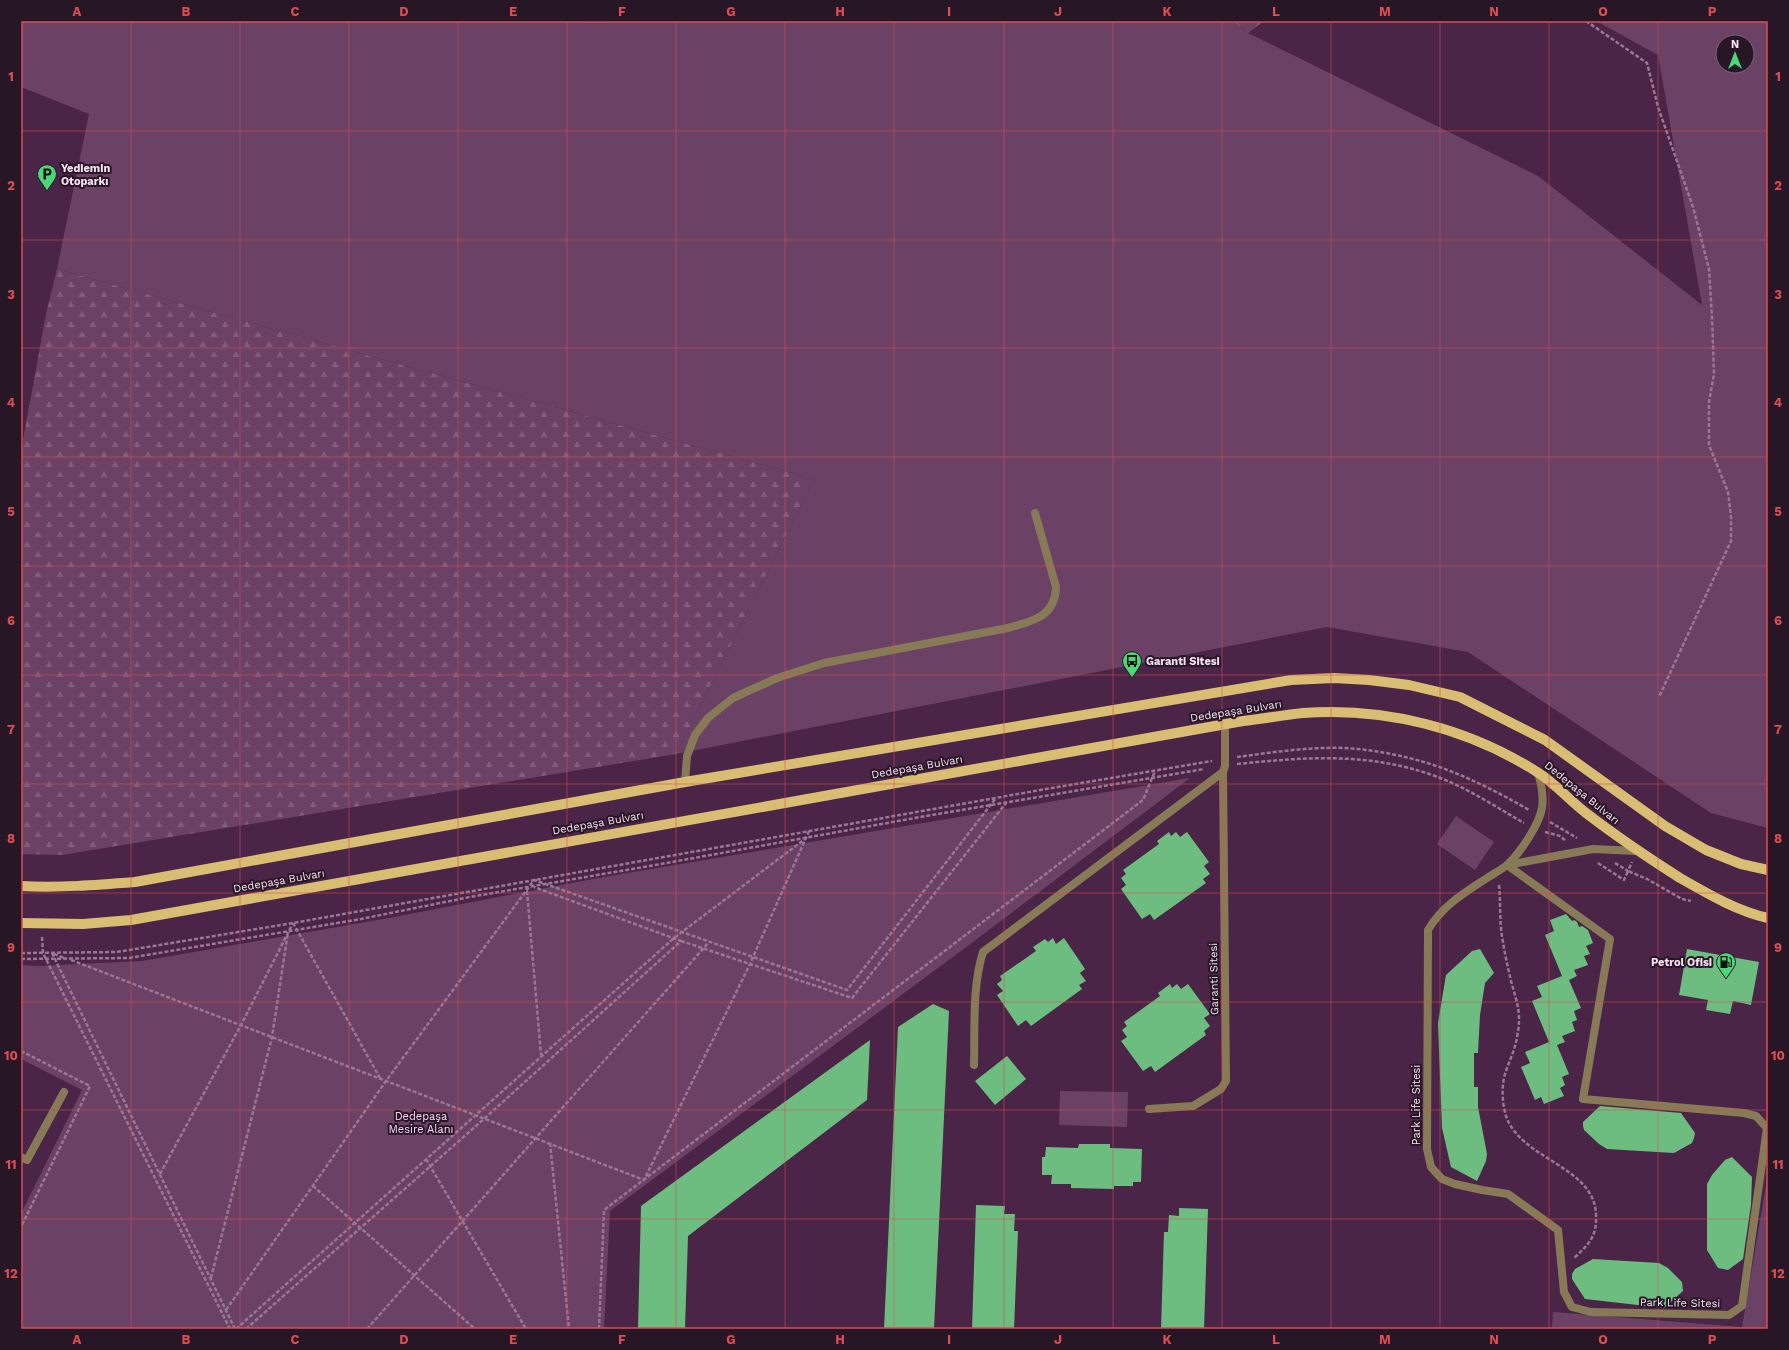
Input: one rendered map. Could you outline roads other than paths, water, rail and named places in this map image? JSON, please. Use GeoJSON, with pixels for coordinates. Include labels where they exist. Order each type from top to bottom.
{"type":"FeatureCollection","features":[{"type":"Feature","properties":{"kind":"main road","name":"Dedepaşa Bulvarı"},"geometry":{"type":"LineString","coordinates":[[21,886],[83,886],[135,882],[685,782],[1291,680],[1369,680],[1409,685],[1460,698],[1544,740],[1665,826],[1706,850],[1742,864],[1768,870]]}},
{"type":"Feature","properties":{"kind":"main road","name":"Dedepaşa Bulvarı"},"geometry":{"type":"LineString","coordinates":[[21,923],[83,924],[131,920],[1225,725],[1303,713],[1360,713],[1421,722],[1477,740],[1538,772],[1584,812],[1637,851],[1704,892],[1733,906],[1768,918]]}},
{"type":"Feature","properties":{"kind":"lane"},"geometry":{"type":"LineString","coordinates":[[685,782],[687,756],[694,735],[708,718],[733,698],[777,678],[824,663],[1008,628],[1032,622],[1042,616],[1052,606],[1056,594],[1056,587],[1035,514]]}},
{"type":"Feature","properties":{"kind":"lane"},"geometry":{"type":"LineString","coordinates":[[974,1065],[976,989],[978,968],[983,952],[1225,766],[1225,725]]}},
{"type":"Feature","properties":{"kind":"lane","name":"Garanti Sitesi"},"geometry":{"type":"LineString","coordinates":[[1149,1108],[1193,1106],[1221,1088],[1226,1082],[1225,766]]}},
{"type":"Feature","properties":{"kind":"lane"},"geometry":{"type":"LineString","coordinates":[[1507,865],[1534,828],[1542,809],[1543,793],[1538,772]]}},
{"type":"Feature","properties":{"kind":"lane"},"geometry":{"type":"LineString","coordinates":[[1507,865],[1593,849],[1637,851]]}},
{"type":"Feature","properties":{"kind":"lane","name":"Park Life Sitesi"},"geometry":{"type":"LineString","coordinates":[[1507,865],[1610,939],[1583,1098],[1744,1113],[1756,1116],[1767,1128],[1742,1306],[1729,1315],[1591,1312],[1572,1307],[1564,1292],[1558,1230],[1508,1194],[1475,1189],[1442,1179],[1431,1166],[1427,1149],[1428,930],[1434,919],[1456,898],[1507,865]]}},
{"type":"Feature","properties":{"kind":"lane"},"geometry":{"type":"LineString","coordinates":[[21,1157],[27,1160],[64,1092]]}},
{"type":"Feature","properties":{"kind":"place","name":"Yediemin Otoparkı"},"geometry":{"type":"Point","coordinates":[47,191]}},
{"type":"Feature","properties":{"kind":"place","name":"Garanti Sitesi"},"geometry":{"type":"Point","coordinates":[1132,678]}},
{"type":"Feature","properties":{"kind":"place","name":"Petrol Ofisi"},"geometry":{"type":"Point","coordinates":[1726,979]}},
{"type":"Feature","properties":{"kind":"park label","name":"Dedepaşa Mesire Alanı"},"geometry":{"type":"Point","coordinates":[421,1122]}}]}
